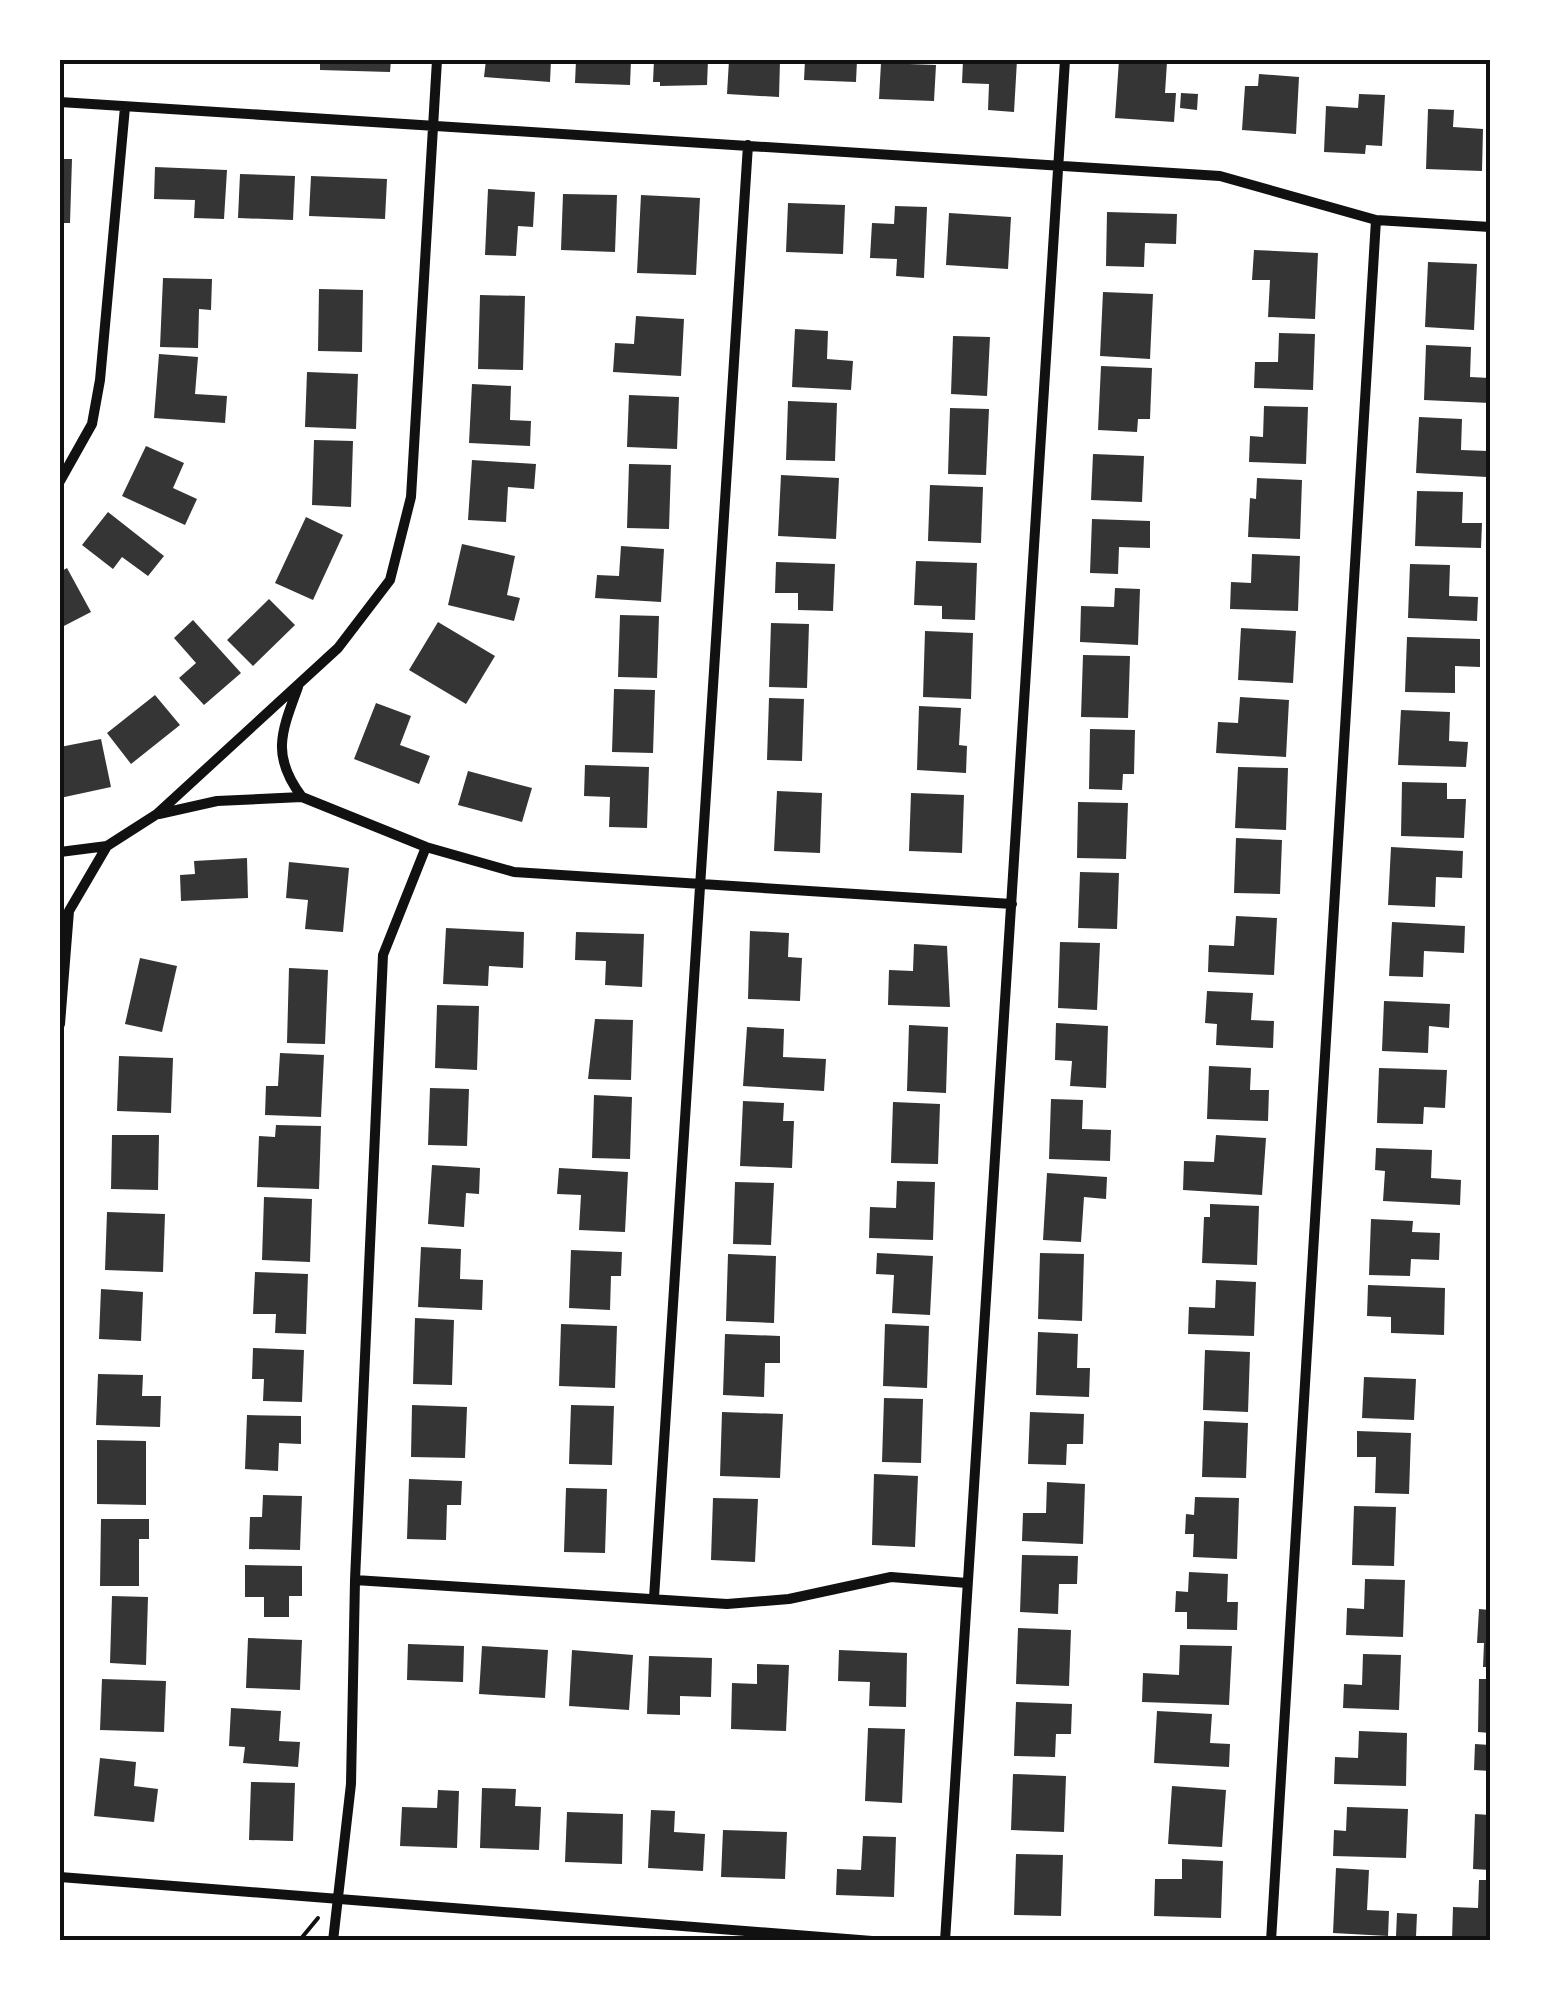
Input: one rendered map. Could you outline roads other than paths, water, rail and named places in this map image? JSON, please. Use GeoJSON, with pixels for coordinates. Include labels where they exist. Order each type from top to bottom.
{"type":"FeatureCollection","features":[{"type":"Feature","properties":{"kind":"street"},"geometry":{"type":"LineString","coordinates":[[60,1024],[64,907],[107,846],[157,814],[338,648],[390,580],[407,526],[437,60]]}},
{"type":"Feature","properties":{"kind":"street"},"geometry":{"type":"LineString","coordinates":[[945,1941],[1065,60]]}},
{"type":"Feature","properties":{"kind":"street"},"geometry":{"type":"LineString","coordinates":[[60,102],[1220,176],[1376,220],[1490,227]]}},
{"type":"Feature","properties":{"kind":"street"},"geometry":{"type":"LineString","coordinates":[[60,481],[92,424],[100,380],[125,106]]}},
{"type":"Feature","properties":{"kind":"street"},"geometry":{"type":"LineString","coordinates":[[654,1598],[748,145]]}},
{"type":"Feature","properties":{"kind":"street"},"geometry":{"type":"LineString","coordinates":[[1271,1941],[1376,220]]}},
{"type":"Feature","properties":{"kind":"street"},"geometry":{"type":"LineString","coordinates":[[300,683],[280,749],[286,776],[302,797]]}},
{"type":"Feature","properties":{"kind":"street"},"geometry":{"type":"LineString","coordinates":[[157,814],[217,801],[302,797],[426,847],[514,872],[1012,904]]}},
{"type":"Feature","properties":{"kind":"street"},"geometry":{"type":"LineString","coordinates":[[60,852],[107,846]]}},
{"type":"Feature","properties":{"kind":"street"},"geometry":{"type":"LineString","coordinates":[[333,1941],[351,1784],[355,1580],[383,955],[426,847]]}},
{"type":"Feature","properties":{"kind":"street"},"geometry":{"type":"LineString","coordinates":[[355,1580],[727,1604],[789,1599],[890,1577],[967,1583]]}},
{"type":"Feature","properties":{"kind":"street"},"geometry":{"type":"LineString","coordinates":[[60,1876],[872,1941]]}}]}
